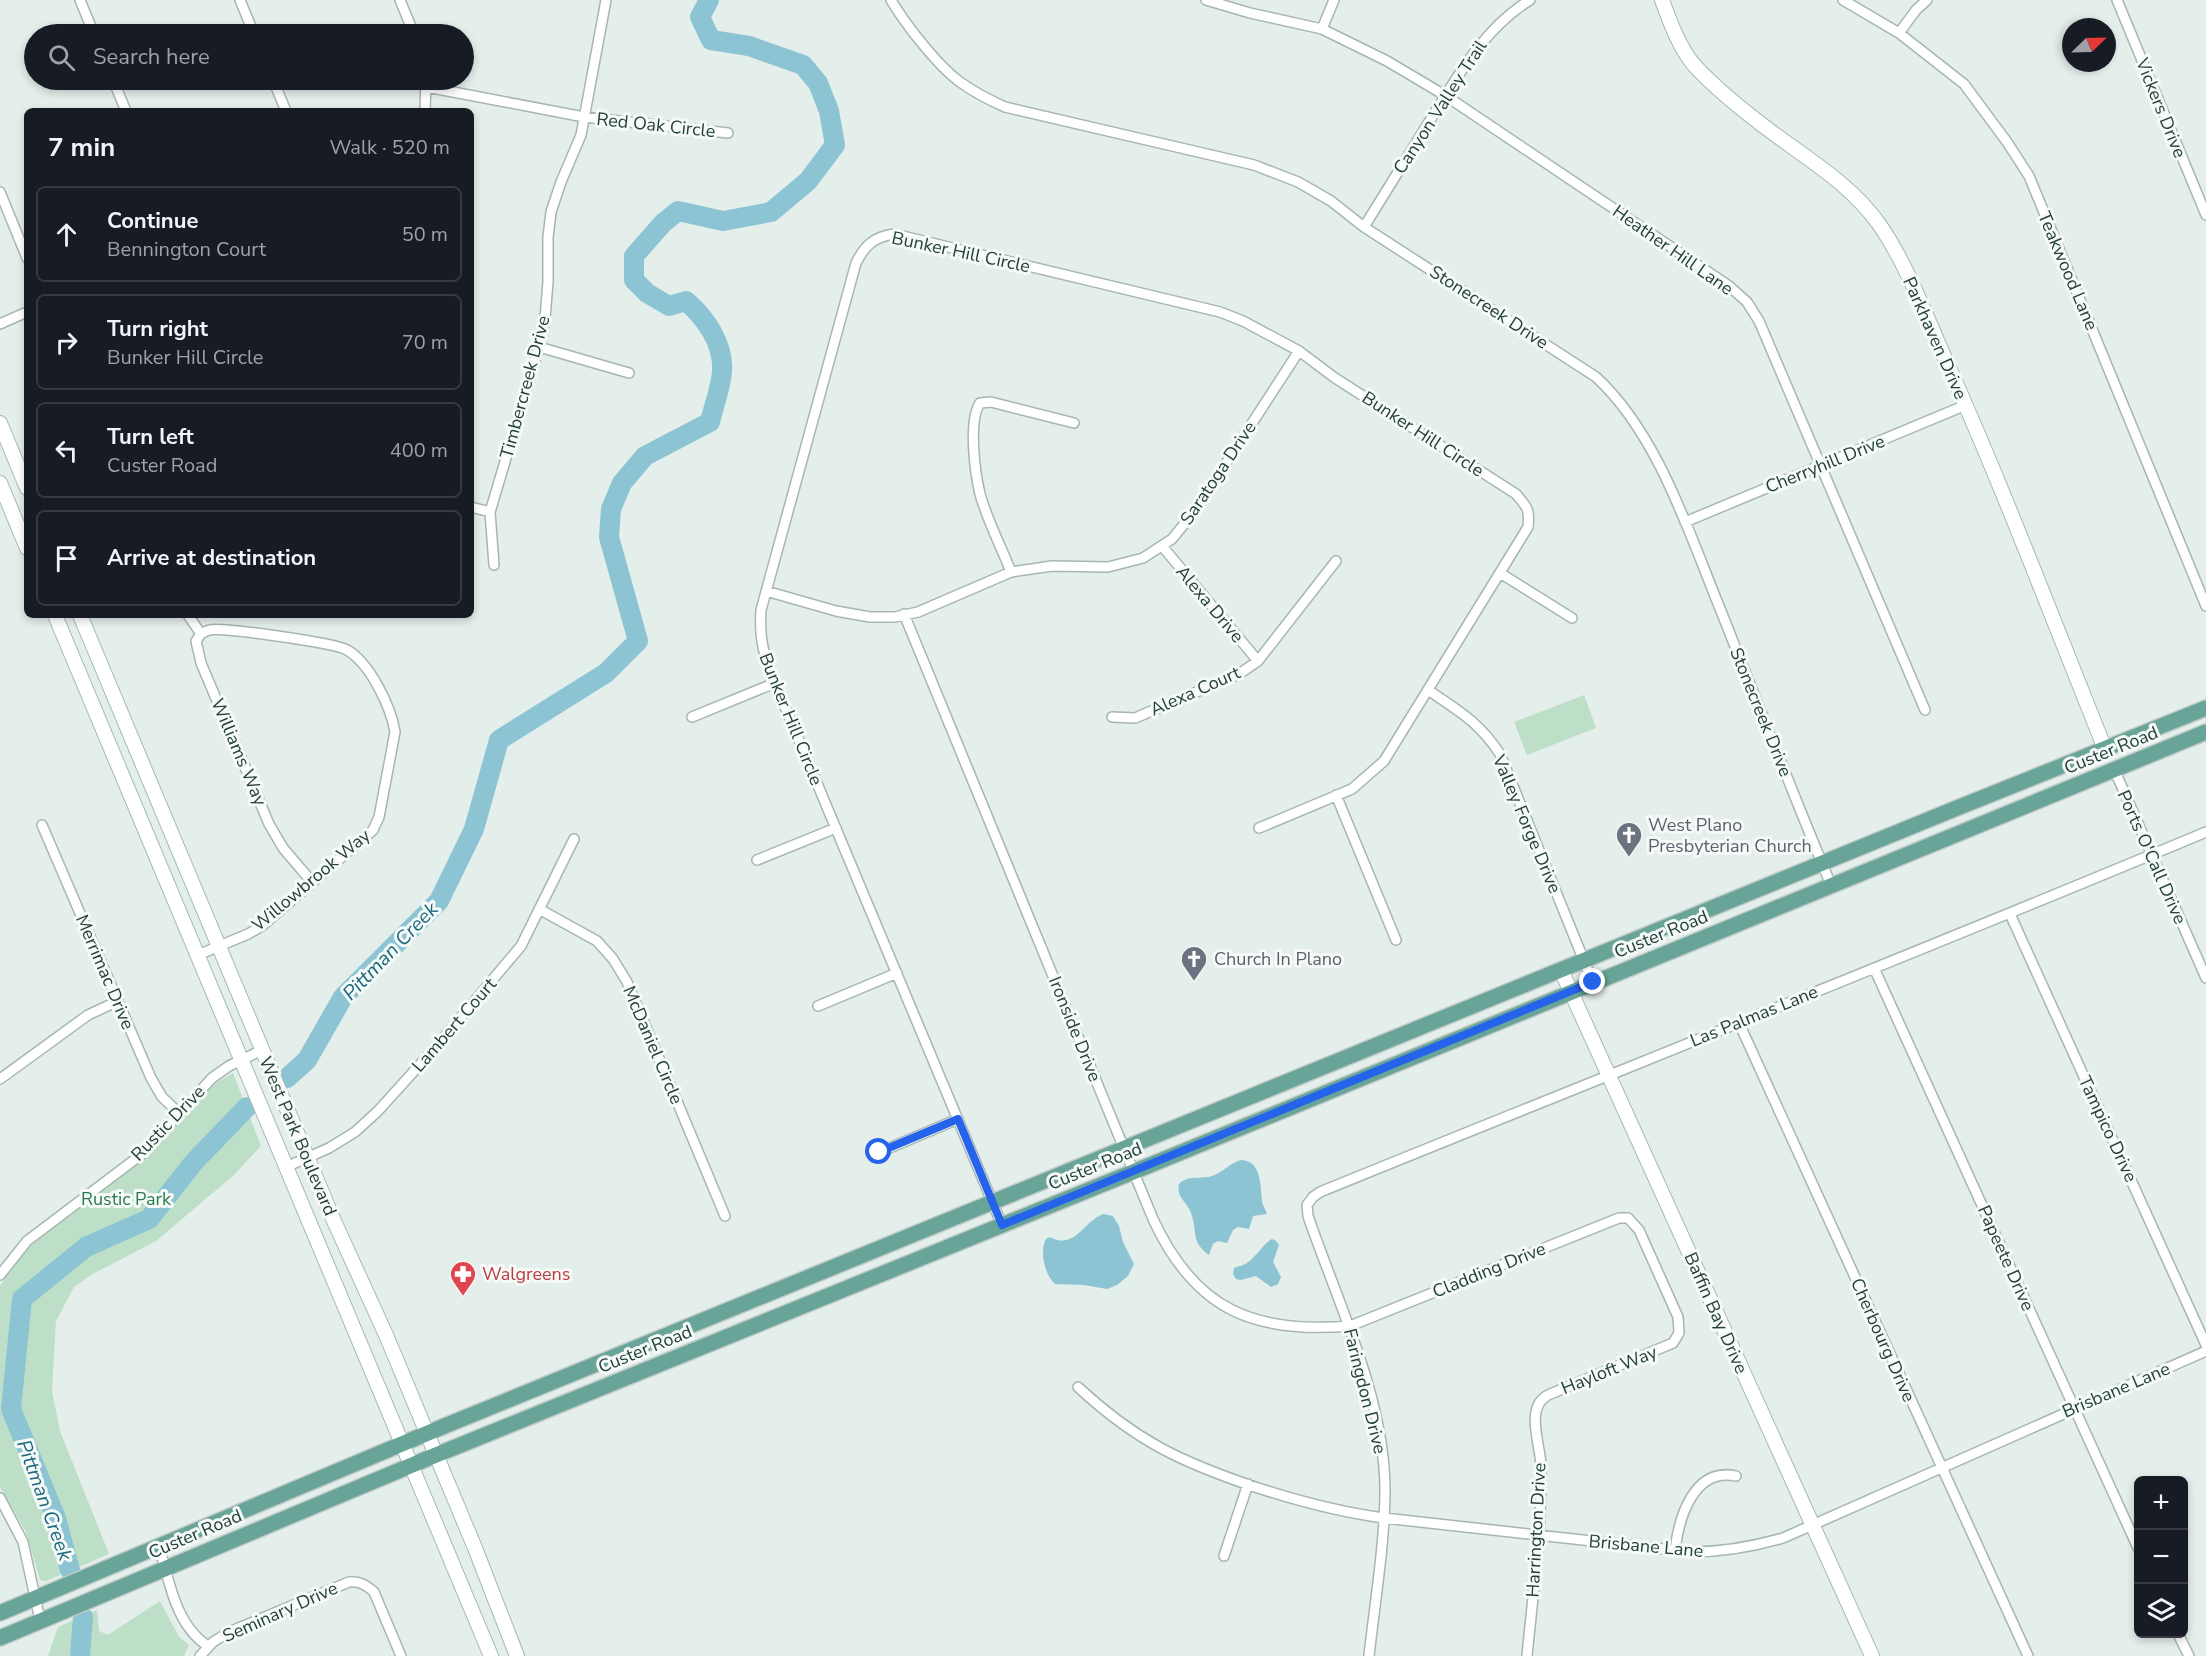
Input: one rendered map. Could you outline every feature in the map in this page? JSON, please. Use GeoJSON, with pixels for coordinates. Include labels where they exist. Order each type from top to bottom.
{"type":"FeatureCollection","features":[{"type":"Feature","properties":{"kind":"main road","name":"Parkhaven Drive"},"geometry":{"type":"LineString","coordinates":[[1662,0],[1674,32],[1693,63],[1772,132],[1832,175],[1858,198],[1879,224],[1896,252],[1966,405],[2105,749]]}},
{"type":"Feature","properties":{"kind":"main road"},"geometry":{"type":"LineString","coordinates":[[0,423],[24,481]]}},
{"type":"Feature","properties":{"kind":"main road"},"geometry":{"type":"LineString","coordinates":[[0,483],[24,541]]}},
{"type":"Feature","properties":{"kind":"main road","name":"West Park Boulevard"},"geometry":{"type":"LineString","coordinates":[[56,618],[491,1656]]}},
{"type":"Feature","properties":{"kind":"main road","name":"West Park Boulevard"},"geometry":{"type":"LineString","coordinates":[[81,618],[307,1158],[428,1433],[517,1656]]}},
{"type":"Feature","properties":{"kind":"main road","name":"Custer Road"},"geometry":{"type":"LineString","coordinates":[[0,1613],[428,1433],[2206,708]]}},
{"type":"Feature","properties":{"kind":"main road","name":"Custer Road"},"geometry":{"type":"LineString","coordinates":[[0,1638],[411,1465],[2206,732]]}},
{"type":"Feature","properties":{"kind":"main road"},"geometry":{"type":"LineString","coordinates":[[2105,749],[2114,769]]}},
{"type":"Feature","properties":{"kind":"main road","name":"Baffin Bay Drive"},"geometry":{"type":"LineString","coordinates":[[1561,970],[1872,1656]]}},
{"type":"Feature","properties":{"kind":"main road"},"geometry":{"type":"LineString","coordinates":[[330,1273],[353,1264]]}},
{"type":"Feature","properties":{"kind":"street"},"geometry":{"type":"LineString","coordinates":[[80,0],[90,24]]}},
{"type":"Feature","properties":{"kind":"street"},"geometry":{"type":"LineString","coordinates":[[240,0],[250,24]]}},
{"type":"Feature","properties":{"kind":"street"},"geometry":{"type":"LineString","coordinates":[[400,0],[410,24]]}},
{"type":"Feature","properties":{"kind":"street","name":"Timbercreek Drive"},"geometry":{"type":"LineString","coordinates":[[494,565],[490,512],[539,347],[545,318],[551,212],[578,144],[606,0]]}},
{"type":"Feature","properties":{"kind":"street","name":"Stonecreek Drive"},"geometry":{"type":"LineString","coordinates":[[891,0],[920,41],[957,81],[980,96],[1005,107],[1254,165],[1298,182],[1331,201],[1364,227],[1596,376],[1629,412],[1647,441],[1684,522],[1831,885]]}},
{"type":"Feature","properties":{"kind":"street","name":"Heather Hill Lane"},"geometry":{"type":"LineString","coordinates":[[1206,0],[1250,13],[1322,29],[1399,68],[1446,96],[1729,286],[1747,302],[1759,321],[1925,710]]}},
{"type":"Feature","properties":{"kind":"street"},"geometry":{"type":"LineString","coordinates":[[1322,29],[1334,0]]}},
{"type":"Feature","properties":{"kind":"street","name":"Canyon Valley Trail"},"geometry":{"type":"LineString","coordinates":[[1364,227],[1486,36],[1511,12],[1530,0]]}},
{"type":"Feature","properties":{"kind":"street","name":"Teakwood Lane"},"geometry":{"type":"LineString","coordinates":[[1843,0],[1899,33],[1964,84],[2029,176],[2206,606]]}},
{"type":"Feature","properties":{"kind":"street"},"geometry":{"type":"LineString","coordinates":[[1899,33],[1916,10],[1927,0]]}},
{"type":"Feature","properties":{"kind":"street","name":"Vickers Drive"},"geometry":{"type":"LineString","coordinates":[[2117,0],[2206,215]]}},
{"type":"Feature","properties":{"kind":"street"},"geometry":{"type":"LineString","coordinates":[[117,90],[125,108]]}},
{"type":"Feature","properties":{"kind":"street"},"geometry":{"type":"LineString","coordinates":[[277,90],[285,108]]}},
{"type":"Feature","properties":{"kind":"street"},"geometry":{"type":"LineString","coordinates":[[425,108],[426,90]]}},
{"type":"Feature","properties":{"kind":"street","name":"Red Oak Circle"},"geometry":{"type":"LineString","coordinates":[[459,90],[584,117],[728,133]]}},
{"type":"Feature","properties":{"kind":"street"},"geometry":{"type":"LineString","coordinates":[[0,192],[24,251]]}},
{"type":"Feature","properties":{"kind":"street","name":"Bunker Hill Circle"},"geometry":{"type":"LineString","coordinates":[[1002,1225],[775,683],[763,651],[760,631],[761,610],[856,262],[864,247],[871,241],[894,234],[1220,312],[1243,321],[1299,351],[1335,378],[1516,494],[1530,513],[1528,527],[1384,761],[1352,789],[1259,828]]}},
{"type":"Feature","properties":{"kind":"street"},"geometry":{"type":"LineString","coordinates":[[0,324],[24,313]]}},
{"type":"Feature","properties":{"kind":"street"},"geometry":{"type":"LineString","coordinates":[[539,347],[629,373]]}},
{"type":"Feature","properties":{"kind":"street","name":"Saratoga Drive"},"geometry":{"type":"LineString","coordinates":[[766,591],[836,611],[870,617],[895,616],[918,612],[1011,572],[1052,566],[1108,567],[1143,558],[1172,539],[1194,511],[1299,351]]}},
{"type":"Feature","properties":{"kind":"street"},"geometry":{"type":"LineString","coordinates":[[1011,572],[980,494],[973,440],[976,409],[980,402],[991,402],[1074,423]]}},
{"type":"Feature","properties":{"kind":"street","name":"Cherryhill Drive"},"geometry":{"type":"LineString","coordinates":[[1684,522],[1966,405]]}},
{"type":"Feature","properties":{"kind":"street"},"geometry":{"type":"LineString","coordinates":[[474,508],[490,512]]}},
{"type":"Feature","properties":{"kind":"street","name":"Alexa Drive"},"geometry":{"type":"LineString","coordinates":[[1162,546],[1258,661]]}},
{"type":"Feature","properties":{"kind":"street","name":"Alexa Court"},"geometry":{"type":"LineString","coordinates":[[1112,717],[1135,718],[1239,674],[1258,661],[1336,561]]}},
{"type":"Feature","properties":{"kind":"street"},"geometry":{"type":"LineString","coordinates":[[1500,573],[1572,618]]}},
{"type":"Feature","properties":{"kind":"street","name":"Ironside Drive"},"geometry":{"type":"LineString","coordinates":[[904,614],[1164,1243],[1188,1276],[1209,1295],[1237,1313],[1267,1323],[1307,1329],[1350,1326]]}},
{"type":"Feature","properties":{"kind":"street"},"geometry":{"type":"LineString","coordinates":[[190,618],[201,634]]}},
{"type":"Feature","properties":{"kind":"street","name":"Willowbrook Way"},"geometry":{"type":"LineString","coordinates":[[198,955],[262,926],[372,830],[379,818],[395,732],[393,718],[371,674],[347,650],[329,644],[238,631],[210,630],[201,634]]}},
{"type":"Feature","properties":{"kind":"street","name":"Williams Way"},"geometry":{"type":"LineString","coordinates":[[201,634],[196,641],[201,663],[269,824],[283,848],[312,882]]}},
{"type":"Feature","properties":{"kind":"street"},"geometry":{"type":"LineString","coordinates":[[692,717],[775,683]]}},
{"type":"Feature","properties":{"kind":"street","name":"Valley Forge Drive"},"geometry":{"type":"LineString","coordinates":[[1428,690],[1479,726],[1500,754],[1593,982]]}},
{"type":"Feature","properties":{"kind":"street","name":"Ports O'Call Drive"},"geometry":{"type":"LineString","coordinates":[[2114,769],[2206,978]]}},
{"type":"Feature","properties":{"kind":"street"},"geometry":{"type":"LineString","coordinates":[[1336,795],[1396,940]]}},
{"type":"Feature","properties":{"kind":"street","name":"Merrimac Drive"},"geometry":{"type":"LineString","coordinates":[[42,825],[156,1088],[179,1113]]}},
{"type":"Feature","properties":{"kind":"street"},"geometry":{"type":"LineString","coordinates":[[758,860],[836,828]]}},
{"type":"Feature","properties":{"kind":"street","name":"Las Palmas Lane"},"geometry":{"type":"LineString","coordinates":[[1307,1205],[1320,1192],[2010,914],[2206,832]]}},
{"type":"Feature","properties":{"kind":"street","name":"Lambert Court"},"geometry":{"type":"LineString","coordinates":[[286,1167],[355,1132],[378,1111],[521,945],[574,839]]}},
{"type":"Feature","properties":{"kind":"street","name":"McDaniel Circle"},"geometry":{"type":"LineString","coordinates":[[540,909],[597,941],[613,959],[627,982],[725,1216]]}},
{"type":"Feature","properties":{"kind":"street","name":"Tampico Drive"},"geometry":{"type":"LineString","coordinates":[[2010,914],[2206,1345]]}},
{"type":"Feature","properties":{"kind":"street","name":"Papeete Drive"},"geometry":{"type":"LineString","coordinates":[[1874,968],[2134,1537]]}},
{"type":"Feature","properties":{"kind":"street"},"geometry":{"type":"LineString","coordinates":[[818,1006],[897,974]]}},
{"type":"Feature","properties":{"kind":"street"},"geometry":{"type":"LineString","coordinates":[[0,1079],[88,1015],[118,1001]]}},
{"type":"Feature","properties":{"kind":"street","name":"Cherbourg Drive"},"geometry":{"type":"LineString","coordinates":[[1739,1023],[2028,1656]]}},
{"type":"Feature","properties":{"kind":"street","name":"Rustic Drive"},"geometry":{"type":"LineString","coordinates":[[0,1275],[27,1240],[142,1154],[221,1070],[262,1050]]}},
{"type":"Feature","properties":{"kind":"street"},"geometry":{"type":"LineString","coordinates":[[879,1152],[958,1119]]}},
{"type":"Feature","properties":{"kind":"street","name":"Faringdon Drive"},"geometry":{"type":"LineString","coordinates":[[1307,1205],[1310,1224],[1350,1326],[1379,1436],[1385,1487],[1384,1518],[1369,1656]]}},
{"type":"Feature","properties":{"kind":"street","name":"Cladding Drive"},"geometry":{"type":"LineString","coordinates":[[1350,1326],[1619,1218],[1628,1218],[1639,1230],[1678,1317],[1679,1333]]}},
{"type":"Feature","properties":{"kind":"street","name":"Hayloft Way"},"geometry":{"type":"LineString","coordinates":[[1537,1405],[1548,1395],[1673,1343],[1679,1333]]}},
{"type":"Feature","properties":{"kind":"street","name":"Brisbane Lane"},"geometry":{"type":"LineString","coordinates":[[1078,1387],[1107,1414],[1170,1454],[1201,1468],[1306,1503],[1344,1513],[1691,1552],[1735,1550],[1775,1540],[2206,1351]]}},
{"type":"Feature","properties":{"kind":"street","name":"Harrington Drive"},"geometry":{"type":"LineString","coordinates":[[1527,1656],[1539,1535],[1541,1464],[1535,1414],[1537,1405]]}},
{"type":"Feature","properties":{"kind":"street"},"geometry":{"type":"LineString","coordinates":[[1675,1550],[1681,1516],[1692,1497],[1713,1476],[1726,1474],[1736,1476]]}},
{"type":"Feature","properties":{"kind":"street"},"geometry":{"type":"LineString","coordinates":[[1224,1556],[1248,1484]]}},
{"type":"Feature","properties":{"kind":"street"},"geometry":{"type":"LineString","coordinates":[[0,1498],[4,1513],[22,1542],[40,1620]]}},
{"type":"Feature","properties":{"kind":"street"},"geometry":{"type":"LineString","coordinates":[[159,1546],[183,1619],[196,1639],[208,1647]]}},
{"type":"Feature","properties":{"kind":"street","name":"Seminary Drive"},"geometry":{"type":"LineString","coordinates":[[200,1656],[208,1647],[229,1632],[349,1582],[365,1585],[374,1592],[401,1656]]}},
{"type":"Feature","properties":{"kind":"street"},"geometry":{"type":"LineString","coordinates":[[2180,1638],[2189,1656]]}},
{"type":"Feature","properties":{"kind":"green space"},"geometry":{"type":"Polygon","coordinates":[[[1584,695],[1596,728],[1527,755],[1514,722],[1584,695]]]}},
{"type":"Feature","properties":{"kind":"green space","name":"Rustic Park"},"geometry":{"type":"Polygon","coordinates":[[[233,1073],[261,1146],[233,1176],[156,1241],[91,1275],[74,1287],[56,1321],[52,1391],[60,1431],[109,1554],[46,1581],[40,1580],[26,1532],[0,1487],[0,1286],[17,1259],[29,1247],[146,1158],[213,1085],[233,1073]]]}},
{"type":"Feature","properties":{"kind":"green space"},"geometry":{"type":"Polygon","coordinates":[[[160,1601],[179,1637],[189,1645],[184,1656],[48,1656],[58,1627],[97,1610],[99,1631],[108,1635],[160,1601]]]}},
{"type":"Feature","properties":{"kind":"water"},"geometry":{"type":"Polygon","coordinates":[[[1241,1160],[1253,1165],[1259,1175],[1262,1202],[1267,1214],[1253,1216],[1249,1229],[1238,1227],[1233,1230],[1227,1243],[1218,1241],[1213,1244],[1209,1255],[1197,1241],[1191,1213],[1179,1193],[1179,1184],[1191,1178],[1212,1176],[1241,1160]]]}},
{"type":"Feature","properties":{"kind":"water"},"geometry":{"type":"Polygon","coordinates":[[[1104,1214],[1113,1216],[1119,1226],[1123,1242],[1134,1264],[1128,1276],[1117,1285],[1107,1289],[1055,1284],[1048,1275],[1044,1263],[1043,1250],[1046,1239],[1050,1237],[1066,1240],[1073,1237],[1104,1214]]]}},
{"type":"Feature","properties":{"kind":"water"},"geometry":{"type":"Polygon","coordinates":[[[1272,1239],[1279,1245],[1273,1262],[1281,1277],[1278,1284],[1271,1287],[1256,1276],[1236,1279],[1233,1274],[1234,1268],[1247,1263],[1272,1239]]]}},
{"type":"Feature","properties":{"kind":"waterway","name":"Pittman Creek"},"geometry":{"type":"LineString","coordinates":[[287,1078],[307,1060],[343,997],[439,901],[474,829],[499,740],[606,673],[638,641],[609,537],[611,509],[622,483],[645,456],[710,422],[719,390],[722,361],[712,332],[686,301],[669,306],[647,293],[634,280],[634,256],[663,223],[678,211],[723,221],[771,212],[808,181],[835,145],[829,111],[818,83],[803,65],[749,46],[711,40],[700,17],[709,0]]}},
{"type":"Feature","properties":{"kind":"waterway","name":"Pittman Creek"},"geometry":{"type":"LineString","coordinates":[[70,1570],[56,1518],[11,1409],[22,1299],[86,1247],[149,1219],[194,1162],[247,1107]]}},
{"type":"Feature","properties":{"kind":"waterway","name":"Pittman Creek"},"geometry":{"type":"LineString","coordinates":[[80,1656],[83,1617]]}},
{"type":"Feature","properties":{"kind":"place","name":"West Plano Presbyterian Church"},"geometry":{"type":"Point","coordinates":[1629,858]}},
{"type":"Feature","properties":{"kind":"place","name":"Church In Plano"},"geometry":{"type":"Point","coordinates":[1194,982]}},
{"type":"Feature","properties":{"kind":"place","name":"Walgreens"},"geometry":{"type":"Point","coordinates":[463,1297]}},
{"type":"Feature","properties":{"kind":"route"},"geometry":{"type":"LineString","coordinates":[[879,1152],[958,1119],[1002,1225],[1593,982]]}}]}
